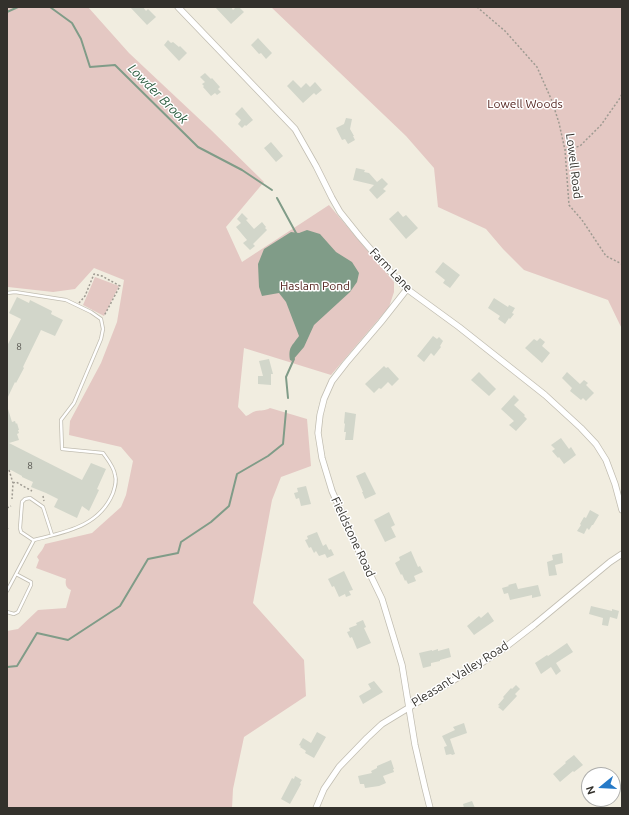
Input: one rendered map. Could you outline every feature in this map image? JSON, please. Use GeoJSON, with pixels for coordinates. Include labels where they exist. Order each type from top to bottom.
{"type":"FeatureCollection","features":[{"type":"Feature","properties":{"kind":"street","name":"Farm Lane"},"geometry":{"type":"LineString","coordinates":[[178,7],[295,129],[340,212],[407,289],[459,326],[545,395],[596,444],[606,460],[615,484],[622,510]]}},
{"type":"Feature","properties":{"kind":"street","name":"Fieldstone Road"},"geometry":{"type":"LineString","coordinates":[[407,289],[332,381],[324,400],[320,415],[318,433],[322,458],[332,491],[355,544],[382,599],[402,665],[417,751],[430,808]]}},
{"type":"Feature","properties":{"kind":"street","name":"Pleasant Valley Road"},"geometry":{"type":"LineString","coordinates":[[316,808],[324,789],[339,767],[366,738],[382,724],[409,706],[477,666],[503,648],[622,554]]}},
{"type":"Feature","properties":{"kind":"lane"},"geometry":{"type":"LineString","coordinates":[[7,293],[15,292],[66,300],[91,312],[101,319],[101,339],[74,403],[61,420],[62,450],[103,453],[113,469],[116,481],[115,488],[109,501],[99,514],[92,520],[72,530],[34,540],[7,591]]}},
{"type":"Feature","properties":{"kind":"lane"},"geometry":{"type":"LineString","coordinates":[[34,540],[21,532],[20,528],[22,502],[25,499],[30,498],[43,507],[52,535]]}},
{"type":"Feature","properties":{"kind":"lane"},"geometry":{"type":"LineString","coordinates":[[7,612],[14,614],[18,612],[32,585],[31,582],[16,574]]}},
{"type":"Feature","properties":{"kind":"path","name":"Lowell Road"},"geometry":{"type":"LineString","coordinates":[[477,7],[505,31],[537,67],[552,101],[559,123],[565,150],[569,204],[582,220],[606,256],[622,264]]}},
{"type":"Feature","properties":{"kind":"path"},"geometry":{"type":"LineString","coordinates":[[565,150],[580,146],[601,124],[622,94]]}},
{"type":"Feature","properties":{"kind":"path"},"geometry":{"type":"LineString","coordinates":[[77,305],[85,296],[94,274],[102,276],[120,286],[105,316],[101,319]]}},
{"type":"Feature","properties":{"kind":"path"},"geometry":{"type":"LineString","coordinates":[[9,470],[13,483],[12,499]]}},
{"type":"Feature","properties":{"kind":"path"},"geometry":{"type":"LineString","coordinates":[[13,483],[16,482],[32,491]]}},
{"type":"Feature","properties":{"kind":"path"},"geometry":{"type":"LineString","coordinates":[[7,508],[11,506]]}},
{"type":"Feature","properties":{"kind":"green space","name":"Haslam Pond"},"geometry":{"type":"Polygon","coordinates":[[[7,7],[88,7],[129,53],[264,182],[226,227],[242,262],[329,205],[394,282],[394,292],[389,307],[331,375],[244,348],[238,407],[246,416],[255,411],[270,408],[307,419],[311,466],[281,477],[272,500],[253,603],[304,660],[306,696],[244,737],[233,789],[232,808],[7,808],[7,631],[18,629],[38,610],[66,608],[71,590],[66,586],[66,579],[36,568],[39,560],[37,557],[45,544],[92,533],[121,507],[126,495],[133,461],[121,447],[69,435],[70,421],[101,363],[117,322],[124,280],[94,268],[75,289],[53,292],[7,288],[7,7]]]}},
{"type":"Feature","properties":{"kind":"green space","name":"Lowell Woods"},"geometry":{"type":"Polygon","coordinates":[[[271,7],[622,7],[622,329],[608,300],[524,270],[486,229],[438,207],[434,168],[406,136],[271,7]]]}},
{"type":"Feature","properties":{"kind":"green space"},"geometry":{"type":"Polygon","coordinates":[[[95,277],[119,286],[104,316],[83,305],[95,277]]]}},
{"type":"Feature","properties":{"kind":"shaded area"},"geometry":{"type":"Polygon","coordinates":[[[307,230],[320,234],[336,252],[352,262],[359,273],[357,282],[350,292],[314,325],[304,347],[292,361],[290,360],[290,349],[299,336],[286,302],[279,293],[262,296],[259,287],[258,264],[264,249],[291,232],[299,233],[307,230]]]}},
{"type":"Feature","properties":{"kind":"building"},"geometry":{"type":"Polygon","coordinates":[[[130,7],[143,7],[146,11],[148,9],[156,17],[147,25],[130,7]]]}},
{"type":"Feature","properties":{"kind":"building"},"geometry":{"type":"Polygon","coordinates":[[[215,7],[231,7],[233,10],[236,7],[239,7],[244,12],[231,24],[215,7]]]}},
{"type":"Feature","properties":{"kind":"building"},"geometry":{"type":"Polygon","coordinates":[[[258,38],[272,53],[266,59],[251,45],[258,38]]]}},
{"type":"Feature","properties":{"kind":"building"},"geometry":{"type":"Polygon","coordinates":[[[168,40],[179,47],[180,46],[187,53],[179,61],[164,45],[168,40]]]}},
{"type":"Feature","properties":{"kind":"building"},"geometry":{"type":"Polygon","coordinates":[[[205,73],[220,87],[218,89],[221,92],[217,95],[215,93],[211,96],[203,87],[204,86],[202,84],[205,82],[200,77],[205,73]]]}},
{"type":"Feature","properties":{"kind":"building"},"geometry":{"type":"Polygon","coordinates":[[[293,80],[301,88],[306,83],[310,87],[315,82],[322,90],[316,95],[314,93],[303,103],[287,86],[293,80]]]}},
{"type":"Feature","properties":{"kind":"building"},"geometry":{"type":"Polygon","coordinates":[[[242,107],[253,120],[242,128],[238,124],[241,120],[235,114],[242,107]]]}},
{"type":"Feature","properties":{"kind":"building"},"geometry":{"type":"Polygon","coordinates":[[[346,118],[352,119],[350,129],[355,140],[348,144],[345,139],[342,140],[336,128],[344,124],[346,118]]]}},
{"type":"Feature","properties":{"kind":"building"},"geometry":{"type":"Polygon","coordinates":[[[271,142],[283,156],[276,162],[264,148],[271,142]]]}},
{"type":"Feature","properties":{"kind":"building"},"geometry":{"type":"Polygon","coordinates":[[[356,168],[365,170],[364,172],[369,173],[377,182],[382,178],[388,184],[383,189],[386,191],[377,199],[369,190],[374,185],[353,180],[356,168]]]}},
{"type":"Feature","properties":{"kind":"building"},"geometry":{"type":"Polygon","coordinates":[[[398,211],[403,217],[406,215],[418,228],[406,239],[389,219],[398,211]]]}},
{"type":"Feature","properties":{"kind":"building"},"geometry":{"type":"Polygon","coordinates":[[[242,213],[254,229],[262,222],[267,230],[253,244],[255,246],[250,250],[243,243],[247,240],[236,227],[241,223],[237,219],[242,213]]]}},
{"type":"Feature","properties":{"kind":"building"},"geometry":{"type":"Polygon","coordinates":[[[443,262],[460,275],[450,288],[443,283],[445,280],[435,272],[443,262]]]}},
{"type":"Feature","properties":{"kind":"building"},"geometry":{"type":"Polygon","coordinates":[[[17,297],[29,303],[30,300],[52,311],[51,314],[63,320],[55,336],[41,330],[23,367],[24,368],[7,399],[7,346],[21,319],[9,313],[17,297]]]}},
{"type":"Feature","properties":{"kind":"building"},"geometry":{"type":"Polygon","coordinates":[[[494,298],[508,307],[509,305],[515,308],[512,313],[514,314],[505,324],[498,319],[500,316],[488,308],[494,298]]]}},
{"type":"Feature","properties":{"kind":"building"},"geometry":{"type":"Polygon","coordinates":[[[433,336],[437,339],[439,337],[443,341],[440,346],[441,347],[434,356],[431,353],[424,362],[417,356],[433,336]]]}},
{"type":"Feature","properties":{"kind":"building"},"geometry":{"type":"Polygon","coordinates":[[[540,338],[545,342],[542,346],[550,353],[542,363],[525,348],[534,339],[537,341],[540,338]]]}},
{"type":"Feature","properties":{"kind":"building"},"geometry":{"type":"Polygon","coordinates":[[[269,359],[273,374],[271,374],[271,385],[258,384],[258,376],[263,376],[259,361],[269,359]]]}},
{"type":"Feature","properties":{"kind":"building"},"geometry":{"type":"Polygon","coordinates":[[[384,366],[386,368],[388,367],[399,379],[392,386],[388,382],[374,393],[365,384],[384,366]]]}},
{"type":"Feature","properties":{"kind":"building"},"geometry":{"type":"Polygon","coordinates":[[[479,372],[496,389],[489,396],[471,380],[479,372]]]}},
{"type":"Feature","properties":{"kind":"building"},"geometry":{"type":"Polygon","coordinates":[[[567,372],[580,384],[584,380],[588,383],[586,385],[594,393],[586,401],[583,398],[581,400],[570,391],[572,388],[562,378],[567,372]]]}},
{"type":"Feature","properties":{"kind":"building"},"geometry":{"type":"Polygon","coordinates":[[[514,395],[519,400],[514,405],[525,415],[524,416],[527,419],[516,431],[509,425],[514,421],[501,409],[514,395]]]}},
{"type":"Feature","properties":{"kind":"building"},"geometry":{"type":"Polygon","coordinates":[[[7,409],[12,422],[15,421],[16,424],[17,423],[19,430],[19,433],[17,434],[19,440],[9,443],[82,480],[91,463],[106,469],[97,489],[99,490],[89,511],[82,506],[77,518],[54,507],[58,499],[31,487],[33,482],[11,470],[7,471],[7,409]]]}},
{"type":"Feature","properties":{"kind":"building"},"geometry":{"type":"Polygon","coordinates":[[[345,412],[356,414],[353,440],[345,440],[345,412]]]}},
{"type":"Feature","properties":{"kind":"building"},"geometry":{"type":"Polygon","coordinates":[[[561,438],[569,449],[571,447],[576,455],[564,464],[552,451],[555,449],[551,445],[561,438]]]}},
{"type":"Feature","properties":{"kind":"building"},"geometry":{"type":"Polygon","coordinates":[[[365,472],[376,494],[365,499],[356,476],[365,472]]]}},
{"type":"Feature","properties":{"kind":"building"},"geometry":{"type":"Polygon","coordinates":[[[306,486],[311,504],[301,506],[299,498],[296,499],[294,493],[298,492],[297,488],[306,486]]]}},
{"type":"Feature","properties":{"kind":"building"},"geometry":{"type":"Polygon","coordinates":[[[590,510],[599,515],[593,525],[589,530],[587,528],[584,534],[577,531],[584,517],[586,518],[590,510]]]}},
{"type":"Feature","properties":{"kind":"building"},"geometry":{"type":"Polygon","coordinates":[[[389,512],[395,525],[391,527],[396,537],[385,542],[374,520],[389,512]]]}},
{"type":"Feature","properties":{"kind":"building"},"geometry":{"type":"Polygon","coordinates":[[[317,532],[323,546],[326,544],[334,555],[327,558],[325,554],[319,556],[316,551],[314,553],[311,547],[309,548],[305,540],[308,539],[307,536],[317,532]]]}},
{"type":"Feature","properties":{"kind":"building"},"geometry":{"type":"Polygon","coordinates":[[[411,551],[418,567],[420,566],[423,572],[414,576],[416,581],[408,584],[402,574],[401,575],[395,563],[400,560],[399,557],[411,551]]]}},
{"type":"Feature","properties":{"kind":"building"},"geometry":{"type":"Polygon","coordinates":[[[562,553],[563,563],[555,565],[557,575],[549,576],[547,562],[553,560],[552,555],[562,553]]]}},
{"type":"Feature","properties":{"kind":"building"},"geometry":{"type":"Polygon","coordinates":[[[344,571],[353,590],[349,591],[351,595],[346,597],[345,594],[339,597],[334,586],[332,587],[328,579],[344,571]]]}},
{"type":"Feature","properties":{"kind":"building"},"geometry":{"type":"Polygon","coordinates":[[[516,583],[518,589],[538,585],[541,596],[532,598],[532,595],[510,600],[508,593],[504,594],[502,588],[516,583]]]}},
{"type":"Feature","properties":{"kind":"building"},"geometry":{"type":"Polygon","coordinates":[[[591,606],[612,611],[612,609],[619,611],[617,619],[610,617],[608,626],[602,625],[603,618],[589,614],[591,606]]]}},
{"type":"Feature","properties":{"kind":"building"},"geometry":{"type":"Polygon","coordinates":[[[488,612],[494,621],[474,635],[467,626],[479,616],[481,618],[488,612]]]}},
{"type":"Feature","properties":{"kind":"building"},"geometry":{"type":"Polygon","coordinates":[[[363,620],[366,627],[364,628],[371,643],[357,649],[352,637],[350,638],[347,632],[350,631],[349,628],[357,625],[356,623],[363,620]]]}},
{"type":"Feature","properties":{"kind":"building"},"geometry":{"type":"Polygon","coordinates":[[[567,643],[573,652],[556,663],[561,671],[556,675],[551,667],[541,674],[535,663],[567,643]]]}},
{"type":"Feature","properties":{"kind":"building"},"geometry":{"type":"Polygon","coordinates":[[[449,648],[451,657],[431,663],[431,666],[423,668],[419,653],[449,648]]]}},
{"type":"Feature","properties":{"kind":"building"},"geometry":{"type":"Polygon","coordinates":[[[374,681],[383,692],[363,704],[359,696],[371,689],[368,684],[374,681]]]}},
{"type":"Feature","properties":{"kind":"building"},"geometry":{"type":"Polygon","coordinates":[[[516,685],[520,689],[515,694],[517,696],[503,711],[498,707],[500,706],[498,705],[511,688],[512,689],[516,685]]]}},
{"type":"Feature","properties":{"kind":"building"},"geometry":{"type":"Polygon","coordinates":[[[464,723],[467,733],[450,739],[455,754],[446,755],[444,747],[447,746],[442,736],[455,730],[453,727],[464,723]]]}},
{"type":"Feature","properties":{"kind":"building"},"geometry":{"type":"Polygon","coordinates":[[[317,732],[326,737],[314,758],[305,753],[306,751],[299,745],[303,738],[311,743],[317,732]]]}},
{"type":"Feature","properties":{"kind":"building"},"geometry":{"type":"Polygon","coordinates":[[[574,755],[583,765],[560,782],[553,774],[574,755]]]}},
{"type":"Feature","properties":{"kind":"building"},"geometry":{"type":"Polygon","coordinates":[[[391,760],[394,772],[383,776],[386,783],[379,786],[365,788],[364,784],[360,784],[358,776],[372,773],[371,771],[377,768],[377,766],[391,760]]]}},
{"type":"Feature","properties":{"kind":"building"},"geometry":{"type":"Polygon","coordinates":[[[295,776],[302,780],[290,804],[281,799],[292,778],[294,779],[295,776]]]}},
{"type":"Feature","properties":{"kind":"building"},"geometry":{"type":"Polygon","coordinates":[[[472,801],[475,808],[464,808],[463,804],[472,801]]]}},
{"type":"Feature","properties":{"kind":"waterway","name":"Lowder Brook"},"geometry":{"type":"LineString","coordinates":[[7,12],[18,7]]}},
{"type":"Feature","properties":{"kind":"waterway","name":"Lowder Brook"},"geometry":{"type":"LineString","coordinates":[[50,7],[72,23],[81,39],[90,67],[115,65],[198,147],[242,170],[272,190]]}},
{"type":"Feature","properties":{"kind":"waterway","name":"Lowder Brook"},"geometry":{"type":"LineString","coordinates":[[277,198],[296,233]]}},
{"type":"Feature","properties":{"kind":"waterway","name":"Lowder Brook"},"geometry":{"type":"LineString","coordinates":[[288,398],[286,377],[294,359]]}},
{"type":"Feature","properties":{"kind":"waterway","name":"Lowder Brook"},"geometry":{"type":"LineString","coordinates":[[7,667],[17,666],[37,633],[68,640],[120,606],[148,559],[178,553],[181,542],[211,522],[229,506],[237,474],[268,456],[283,444],[286,411]]}}]}
